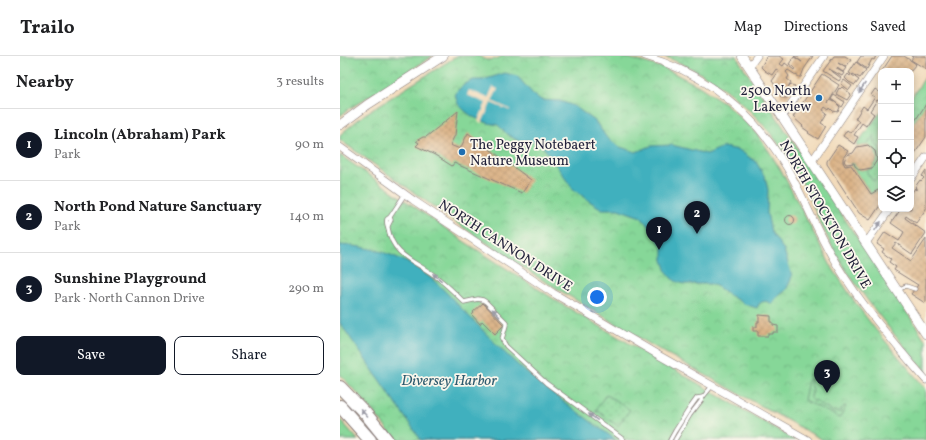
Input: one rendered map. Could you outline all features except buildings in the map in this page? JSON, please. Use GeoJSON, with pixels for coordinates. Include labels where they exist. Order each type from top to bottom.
{"type":"FeatureCollection","features":[{"type":"Feature","properties":{"kind":"highway"},"geometry":{"type":"LineString","coordinates":[[340,386],[366,414],[387,440]]}},
{"type":"Feature","properties":{"kind":"highway"},"geometry":{"type":"LineString","coordinates":[[340,406],[370,440]]}},
{"type":"Feature","properties":{"kind":"main road"},"geometry":{"type":"LineString","coordinates":[[340,125],[367,105],[443,56]]}},
{"type":"Feature","properties":{"kind":"main road"},"geometry":{"type":"LineString","coordinates":[[742,56],[925,332]]}},
{"type":"Feature","properties":{"kind":"street","name":"NORTH STOCKTON DRIVE"},"geometry":{"type":"LineString","coordinates":[[645,56],[692,75],[721,92],[761,130],[787,168],[822,239],[857,297],[878,325],[926,380]]}},
{"type":"Feature","properties":{"kind":"street"},"geometry":{"type":"LineString","coordinates":[[749,67],[757,56]]}},
{"type":"Feature","properties":{"kind":"street"},"geometry":{"type":"LineString","coordinates":[[782,117],[824,56]]}},
{"type":"Feature","properties":{"kind":"street"},"geometry":{"type":"LineString","coordinates":[[812,161],[884,56]]}},
{"type":"Feature","properties":{"kind":"street","name":"NORTH CANNON DRIVE"},"geometry":{"type":"LineString","coordinates":[[340,147],[405,194],[553,293],[808,440]]}},
{"type":"Feature","properties":{"kind":"street"},"geometry":{"type":"LineString","coordinates":[[913,176],[926,157]]}},
{"type":"Feature","properties":{"kind":"street"},"geometry":{"type":"LineString","coordinates":[[866,243],[888,212]]}},
{"type":"Feature","properties":{"kind":"lane"},"geometry":{"type":"LineString","coordinates":[[405,194],[390,217],[391,220],[388,226],[389,236],[401,254],[423,267],[439,279],[464,302],[478,299],[486,302],[506,322],[502,339],[503,342],[521,361],[546,383],[624,440]]}},
{"type":"Feature","properties":{"kind":"lane"},"geometry":{"type":"LineString","coordinates":[[897,290],[906,286],[915,289]]}},
{"type":"Feature","properties":{"kind":"lane"},"geometry":{"type":"LineString","coordinates":[[675,440],[690,415],[712,386]]}},
{"type":"Feature","properties":{"kind":"lane"},"geometry":{"type":"LineString","coordinates":[[670,440],[689,408],[697,398],[703,397]]}},
{"type":"Feature","properties":{"kind":"green space"},"geometry":{"type":"Polygon","coordinates":[[[340,56],[433,56],[340,116],[340,56]]]}},
{"type":"Feature","properties":{"kind":"green space"},"geometry":{"type":"Polygon","coordinates":[[[457,56],[478,56],[487,60],[496,59],[503,56],[621,56],[664,68],[699,86],[726,104],[754,130],[769,151],[783,174],[831,266],[857,305],[926,389],[926,440],[823,440],[653,346],[539,278],[461,226],[340,140],[340,135],[365,114],[457,56]]]}},
{"type":"Feature","properties":{"kind":"green space"},"geometry":{"type":"Polygon","coordinates":[[[663,56],[736,56],[926,341],[926,372],[859,289],[839,259],[801,180],[789,159],[775,140],[744,105],[726,90],[685,65],[663,56]]]}},
{"type":"Feature","properties":{"kind":"green space"},"geometry":{"type":"Polygon","coordinates":[[[926,76],[926,104],[914,122],[914,104],[914,94],[926,76]]]}},
{"type":"Feature","properties":{"kind":"green space"},"geometry":{"type":"Polygon","coordinates":[[[878,115],[878,190],[871,194],[850,164],[854,163],[855,166],[861,170],[872,168],[877,160],[875,150],[868,145],[857,147],[857,144],[878,115]]]}},
{"type":"Feature","properties":{"kind":"green space"},"geometry":{"type":"Polygon","coordinates":[[[874,135],[875,144],[878,146],[878,178],[873,181],[867,173],[868,169],[872,168],[877,160],[875,151],[867,145],[874,135]]]}},
{"type":"Feature","properties":{"kind":"green space"},"geometry":{"type":"Polygon","coordinates":[[[340,155],[465,242],[560,303],[795,440],[396,440],[359,395],[340,375],[340,155]]]}},
{"type":"Feature","properties":{"kind":"green space"},"geometry":{"type":"Polygon","coordinates":[[[812,373],[825,379],[824,381],[817,377],[811,379],[810,385],[813,389],[811,400],[816,400],[824,407],[827,407],[833,412],[837,411],[837,413],[841,412],[840,410],[846,406],[840,418],[804,400],[809,375],[812,373]]]}},
{"type":"Feature","properties":{"kind":"green space"},"geometry":{"type":"Polygon","coordinates":[[[606,394],[630,410],[618,426],[596,410],[606,394]]]}},
{"type":"Feature","properties":{"kind":"green space"},"geometry":{"type":"Polygon","coordinates":[[[340,419],[358,440],[340,440],[340,419]]]}},
{"type":"Feature","properties":{"kind":"water"},"geometry":{"type":"Polygon","coordinates":[[[505,73],[517,76],[533,94],[541,100],[560,101],[574,106],[595,121],[607,138],[620,147],[636,152],[651,146],[672,145],[707,154],[723,147],[739,150],[756,162],[765,177],[768,190],[767,213],[771,232],[784,250],[792,276],[786,290],[775,299],[772,304],[764,301],[759,304],[757,308],[744,304],[711,284],[684,284],[675,281],[667,272],[663,260],[663,247],[641,217],[618,209],[602,209],[589,201],[572,188],[542,145],[529,140],[519,141],[508,135],[498,125],[473,117],[458,104],[455,95],[465,84],[473,80],[483,80],[505,73]]]}},
{"type":"Feature","properties":{"kind":"water","name":"Diversey Harbor"},"geometry":{"type":"Polygon","coordinates":[[[340,245],[372,249],[392,255],[420,270],[442,288],[498,346],[532,378],[616,440],[421,440],[340,323],[340,245]]]}},
{"type":"Feature","properties":{"kind":"pier"},"geometry":{"type":"Polygon","coordinates":[[[493,87],[498,89],[492,101],[511,111],[491,103],[482,123],[478,121],[486,103],[467,95],[469,90],[488,98],[493,87]]]}},
{"type":"Feature","properties":{"kind":"place","name":"2500 North Lakeview"},"geometry":{"type":"Point","coordinates":[819,98]}},
{"type":"Feature","properties":{"kind":"place","name":"The Peggy Notebaert Nature Museum"},"geometry":{"type":"Point","coordinates":[462,152]}},
{"type":"Feature","properties":{"kind":"place","name":"North Pond Nature Sanctuary"},"geometry":{"type":"Point","coordinates":[697,234]}},
{"type":"Feature","properties":{"kind":"place","name":"Lincoln (Abraham) Park"},"geometry":{"type":"Point","coordinates":[659,250]}},
{"type":"Feature","properties":{"kind":"place","name":"Sunshine Playground"},"geometry":{"type":"Point","coordinates":[827,393]}}]}
